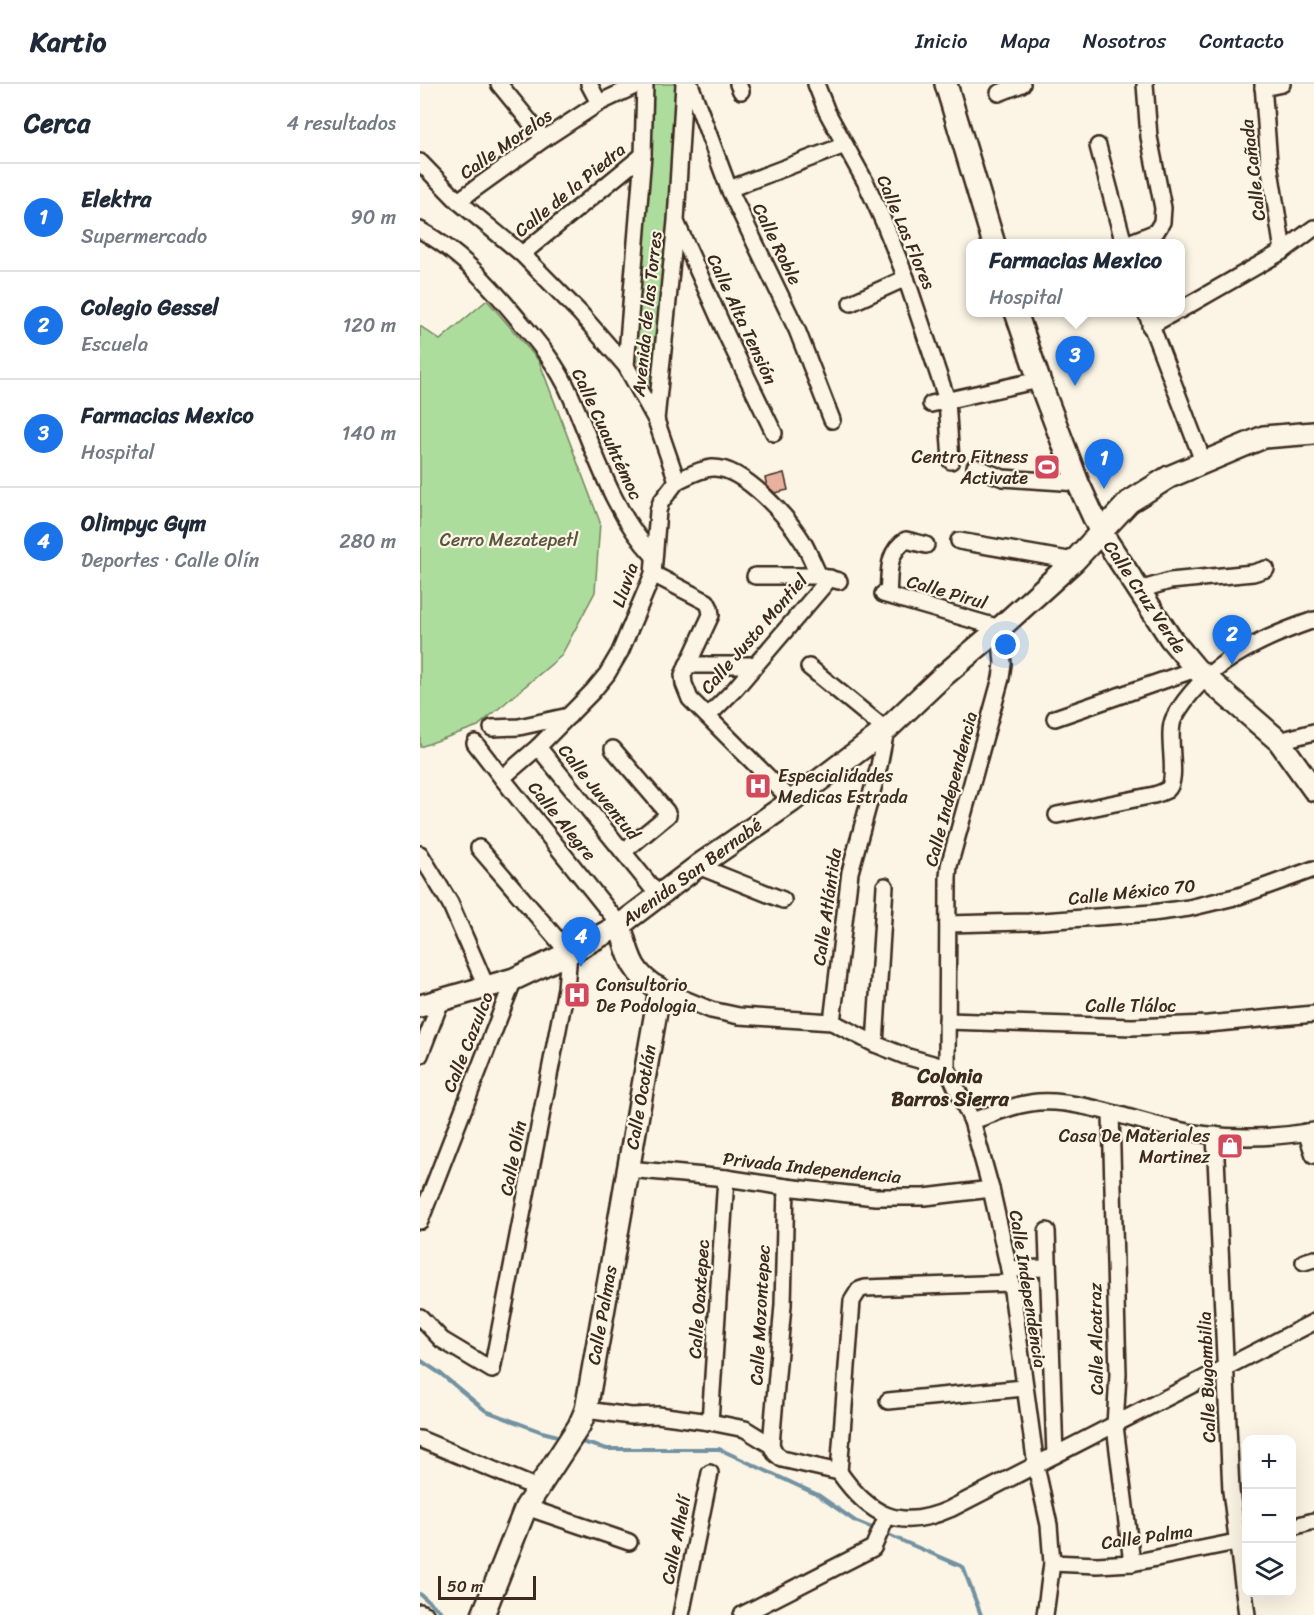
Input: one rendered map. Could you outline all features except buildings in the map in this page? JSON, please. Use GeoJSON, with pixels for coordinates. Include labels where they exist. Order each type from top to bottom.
{"type":"FeatureCollection","features":[{"type":"Feature","properties":{"kind":"street"},"geometry":{"type":"LineString","coordinates":[[499,84],[544,139]]}},
{"type":"Feature","properties":{"kind":"street"},"geometry":{"type":"LineString","coordinates":[[589,84],[599,103]]}},
{"type":"Feature","properties":{"kind":"street","name":"Calle Morelos"},"geometry":{"type":"LineString","coordinates":[[459,201],[544,139],[599,103],[639,84]]}},
{"type":"Feature","properties":{"kind":"street","name":"Avenida de las Torres"},"geometry":{"type":"LineString","coordinates":[[645,84],[643,155],[626,366],[656,420]]}},
{"type":"Feature","properties":{"kind":"street","name":"Avenida de las Torres"},"geometry":{"type":"LineString","coordinates":[[656,420],[676,221],[684,84]]}},
{"type":"Feature","properties":{"kind":"street","name":"Calle Roble"},"geometry":{"type":"LineString","coordinates":[[690,84],[729,189],[797,330],[832,420]]}},
{"type":"Feature","properties":{"kind":"street","name":"Calle Las Flores"},"geometry":{"type":"LineString","coordinates":[[816,84],[827,112],[885,225],[906,279],[947,400],[951,461]]}},
{"type":"Feature","properties":{"kind":"street"},"geometry":{"type":"LineString","coordinates":[[946,84],[993,239]]}},
{"type":"Feature","properties":{"kind":"street"},"geometry":{"type":"LineString","coordinates":[[999,93],[1022,84]]}},
{"type":"Feature","properties":{"kind":"street"},"geometry":{"type":"LineString","coordinates":[[1136,239],[1156,232],[1162,222],[1162,208],[1149,137],[1145,84]]}},
{"type":"Feature","properties":{"kind":"street"},"geometry":{"type":"LineString","coordinates":[[1263,86],[1282,84]]}},
{"type":"Feature","properties":{"kind":"street","name":"Calle Cañada"},"geometry":{"type":"LineString","coordinates":[[1263,86],[1269,163],[1283,251]]}},
{"type":"Feature","properties":{"kind":"street"},"geometry":{"type":"LineString","coordinates":[[729,189],[845,145]]}},
{"type":"Feature","properties":{"kind":"street"},"geometry":{"type":"LineString","coordinates":[[1098,146],[1124,239]]}},
{"type":"Feature","properties":{"kind":"street","name":"Calle de la Piedra"},"geometry":{"type":"LineString","coordinates":[[522,254],[643,155]]}},
{"type":"Feature","properties":{"kind":"street"},"geometry":{"type":"LineString","coordinates":[[420,162],[459,201],[522,254],[580,313],[626,366]]}},
{"type":"Feature","properties":{"kind":"street","name":"Calle Alta Tensión"},"geometry":{"type":"LineString","coordinates":[[676,221],[727,336],[774,432]]}},
{"type":"Feature","properties":{"kind":"street"},"geometry":{"type":"LineString","coordinates":[[1185,307],[1283,251],[1314,228]]}},
{"type":"Feature","properties":{"kind":"street","name":"Calle Cuauhtémoc"},"geometry":{"type":"LineString","coordinates":[[420,230],[465,260],[490,286],[550,358],[569,392],[616,505],[641,543],[654,556]]}},
{"type":"Feature","properties":{"kind":"street"},"geometry":{"type":"LineString","coordinates":[[850,303],[906,279]]}},
{"type":"Feature","properties":{"kind":"street","name":"Calle Cruz Verde"},"geometry":{"type":"LineString","coordinates":[[1018,317],[1038,380],[1078,483],[1100,531],[1171,639],[1201,672],[1280,741],[1314,790]]}},
{"type":"Feature","properties":{"kind":"street"},"geometry":{"type":"LineString","coordinates":[[1148,319],[1203,461]]}},
{"type":"Feature","properties":{"kind":"street"},"geometry":{"type":"LineString","coordinates":[[931,404],[1038,380]]}},
{"type":"Feature","properties":{"kind":"street"},"geometry":{"type":"LineString","coordinates":[[656,420],[677,481],[711,468],[729,470],[757,488],[794,530],[829,579]]}},
{"type":"Feature","properties":{"kind":"street","name":"Avenida San Bernabé"},"geometry":{"type":"LineString","coordinates":[[420,1006],[514,979],[620,925],[886,730],[942,677],[1074,561],[1128,502],[1169,477],[1264,437],[1314,433]]}},
{"type":"Feature","properties":{"kind":"street"},"geometry":{"type":"LineString","coordinates":[[975,467],[1003,478],[1078,483]]}},
{"type":"Feature","properties":{"kind":"street","name":"Lluvia"},"geometry":{"type":"LineString","coordinates":[[569,716],[607,674],[620,652],[653,574],[660,502],[677,481]]}},
{"type":"Feature","properties":{"kind":"street","name":"Calle Pirul"},"geometry":{"type":"LineString","coordinates":[[926,545],[906,540],[893,551],[885,595],[1000,628]]}},
{"type":"Feature","properties":{"kind":"street"},"geometry":{"type":"LineString","coordinates":[[959,542],[1074,561]]}},
{"type":"Feature","properties":{"kind":"street"},"geometry":{"type":"LineString","coordinates":[[1139,590],[1170,581],[1253,573],[1266,569]]}},
{"type":"Feature","properties":{"kind":"street"},"geometry":{"type":"LineString","coordinates":[[653,574],[706,602],[710,608],[711,615],[683,675],[690,699],[792,801]]}},
{"type":"Feature","properties":{"kind":"street"},"geometry":{"type":"LineString","coordinates":[[755,576],[829,579]]}},
{"type":"Feature","properties":{"kind":"street","name":"Calle Justo Montiel"},"geometry":{"type":"LineString","coordinates":[[708,716],[829,579]]}},
{"type":"Feature","properties":{"kind":"street"},"geometry":{"type":"LineString","coordinates":[[1055,718],[1201,672],[1269,636],[1314,620]]}},
{"type":"Feature","properties":{"kind":"street","name":"Calle Independencia"},"geometry":{"type":"LineString","coordinates":[[1000,628],[1003,664],[1001,678],[949,866],[947,1068],[972,1121],[991,1189],[1010,1276],[1036,1466],[1049,1525],[1052,1563],[1045,1615]]}},
{"type":"Feature","properties":{"kind":"street"},"geometry":{"type":"LineString","coordinates":[[687,665],[755,665]]}},
{"type":"Feature","properties":{"kind":"street"},"geometry":{"type":"LineString","coordinates":[[809,667],[886,730]]}},
{"type":"Feature","properties":{"kind":"street"},"geometry":{"type":"LineString","coordinates":[[1057,815],[1154,795],[1166,790],[1172,776],[1173,721],[1192,693],[1201,672]]}},
{"type":"Feature","properties":{"kind":"street"},"geometry":{"type":"LineString","coordinates":[[492,728],[519,728],[569,716]]}},
{"type":"Feature","properties":{"kind":"street","name":"Calle Juventud"},"geometry":{"type":"LineString","coordinates":[[569,716],[537,747],[658,895]]}},
{"type":"Feature","properties":{"kind":"street","name":"Calle Atlántida"},"geometry":{"type":"LineString","coordinates":[[832,1022],[849,872],[879,766],[886,730]]}},
{"type":"Feature","properties":{"kind":"street"},"geometry":{"type":"LineString","coordinates":[[1280,741],[1314,732]]}},
{"type":"Feature","properties":{"kind":"street"},"geometry":{"type":"LineString","coordinates":[[475,743],[502,778]]}},
{"type":"Feature","properties":{"kind":"street","name":"Calle Alegre"},"geometry":{"type":"LineString","coordinates":[[537,747],[502,778],[620,925]]}},
{"type":"Feature","properties":{"kind":"street"},"geometry":{"type":"LineString","coordinates":[[613,749],[668,815],[623,852]]}},
{"type":"Feature","properties":{"kind":"street"},"geometry":{"type":"LineString","coordinates":[[479,848],[569,953]]}},
{"type":"Feature","properties":{"kind":"street"},"geometry":{"type":"LineString","coordinates":[[420,854],[450,903],[486,986]]}},
{"type":"Feature","properties":{"kind":"street"},"geometry":{"type":"LineString","coordinates":[[698,866],[783,900]]}},
{"type":"Feature","properties":{"kind":"street","name":"Calle México 70"},"geometry":{"type":"LineString","coordinates":[[948,924],[1029,922],[1171,910],[1239,896],[1314,869]]}},
{"type":"Feature","properties":{"kind":"street"},"geometry":{"type":"LineString","coordinates":[[875,1044],[885,886]]}},
{"type":"Feature","properties":{"kind":"street"},"geometry":{"type":"LineString","coordinates":[[620,925],[629,957],[641,978],[660,989],[711,1010],[738,1016],[832,1022],[875,1044],[905,1056],[947,1068]]}},
{"type":"Feature","properties":{"kind":"street","name":"Calle Olín"},"geometry":{"type":"LineString","coordinates":[[420,1317],[442,1340],[492,1370],[566,988],[569,953]]}},
{"type":"Feature","properties":{"kind":"street","name":"Calle Cazulco"},"geometry":{"type":"LineString","coordinates":[[420,1221],[514,979]]}},
{"type":"Feature","properties":{"kind":"street","name":"Calle Ocotlán"},"geometry":{"type":"LineString","coordinates":[[628,1168],[660,989]]}},
{"type":"Feature","properties":{"kind":"street"},"geometry":{"type":"LineString","coordinates":[[420,1055],[425,1030],[442,998]]}},
{"type":"Feature","properties":{"kind":"street","name":"Calle Tláloc"},"geometry":{"type":"LineString","coordinates":[[947,1021],[1132,1027],[1208,1024],[1314,1014]]}},
{"type":"Feature","properties":{"kind":"street"},"geometry":{"type":"LineString","coordinates":[[972,1121],[1038,1102],[1068,1104],[1167,1128],[1215,1136],[1255,1138],[1310,1131],[1314,1155]]}},
{"type":"Feature","properties":{"kind":"street","name":"Calle Alcatraz"},"geometry":{"type":"LineString","coordinates":[[1111,1114],[1118,1374],[1115,1425],[1132,1563]]}},
{"type":"Feature","properties":{"kind":"street","name":"Calle Bugambilia"},"geometry":{"type":"LineString","coordinates":[[1215,1136],[1231,1491],[1241,1541],[1247,1615]]}},
{"type":"Feature","properties":{"kind":"street","name":"Privada Independencia"},"geometry":{"type":"LineString","coordinates":[[628,1168],[875,1197],[926,1197],[991,1189]]}},
{"type":"Feature","properties":{"kind":"street","name":"Calle Palmas"},"geometry":{"type":"LineString","coordinates":[[484,1613],[526,1507],[582,1418],[628,1168]]}},
{"type":"Feature","properties":{"kind":"street","name":"Calle Oaxtepec"},"geometry":{"type":"LineString","coordinates":[[710,1422],[726,1178]]}},
{"type":"Feature","properties":{"kind":"street","name":"Calle Mozontepec"},"geometry":{"type":"LineString","coordinates":[[771,1445],[783,1305],[786,1187]]}},
{"type":"Feature","properties":{"kind":"street"},"geometry":{"type":"LineString","coordinates":[[1047,1231],[1055,1455]]}},
{"type":"Feature","properties":{"kind":"street"},"geometry":{"type":"LineString","coordinates":[[838,1472],[852,1301],[859,1290],[1010,1276],[1047,1268]]}},
{"type":"Feature","properties":{"kind":"street"},"geometry":{"type":"LineString","coordinates":[[582,1418],[658,1415],[745,1429],[771,1445],[782,1459],[838,1472],[849,1486],[885,1520],[918,1520],[936,1515],[1036,1466],[1314,1322]]}},
{"type":"Feature","properties":{"kind":"street"},"geometry":{"type":"LineString","coordinates":[[888,1401],[1024,1388]]}},
{"type":"Feature","properties":{"kind":"street"},"geometry":{"type":"LineString","coordinates":[[420,1439],[537,1488]]}},
{"type":"Feature","properties":{"kind":"street","name":"Calle Alhelí"},"geometry":{"type":"LineString","coordinates":[[681,1615],[710,1473]]}},
{"type":"Feature","properties":{"kind":"street"},"geometry":{"type":"LineString","coordinates":[[526,1507],[629,1542]]}},
{"type":"Feature","properties":{"kind":"street"},"geometry":{"type":"LineString","coordinates":[[742,1615],[874,1546],[885,1520]]}},
{"type":"Feature","properties":{"kind":"street"},"geometry":{"type":"LineString","coordinates":[[1296,1526],[1314,1521]]}},
{"type":"Feature","properties":{"kind":"street","name":"Calle Palma"},"geometry":{"type":"LineString","coordinates":[[1052,1563],[1132,1563],[1241,1541]]}},
{"type":"Feature","properties":{"kind":"street"},"geometry":{"type":"LineString","coordinates":[[420,1612],[426,1615]]}},
{"type":"Feature","properties":{"kind":"green space"},"geometry":{"type":"Polygon","coordinates":[[[651,84],[678,84],[659,400],[634,356],[651,84]]]}},
{"type":"Feature","properties":{"kind":"green space","name":"Cerro Mezatepetl"},"geometry":{"type":"Polygon","coordinates":[[[487,300],[539,361],[600,522],[595,592],[561,656],[478,726],[420,747],[420,326],[440,340],[487,300]]]}},
{"type":"Feature","properties":{"kind":"waterway"},"geometry":{"type":"LineString","coordinates":[[420,1360],[486,1411],[562,1437]]}},
{"type":"Feature","properties":{"kind":"waterway"},"geometry":{"type":"LineString","coordinates":[[578,1441],[607,1449],[719,1449],[818,1495],[855,1521],[877,1530]]}},
{"type":"Feature","properties":{"kind":"waterway"},"geometry":{"type":"LineString","coordinates":[[884,1533],[963,1567],[981,1615]]}},
{"type":"Feature","properties":{"kind":"waterway"},"geometry":{"type":"LineString","coordinates":[[420,1594],[445,1615]]}},
{"type":"Feature","properties":{"kind":"place","name":"Farmacias Mexico"},"geometry":{"type":"Point","coordinates":[1075,386]}},
{"type":"Feature","properties":{"kind":"place","name":"Centro Fitness Activate"},"geometry":{"type":"Point","coordinates":[1047,467]}},
{"type":"Feature","properties":{"kind":"place","name":"Elektra"},"geometry":{"type":"Point","coordinates":[1104,489]}},
{"type":"Feature","properties":{"kind":"place","name":"Colegio Gessel"},"geometry":{"type":"Point","coordinates":[1232,665]}},
{"type":"Feature","properties":{"kind":"place","name":"Especialidades Medicas Estrada"},"geometry":{"type":"Point","coordinates":[758,786]}},
{"type":"Feature","properties":{"kind":"place","name":"Olimpyc Gym"},"geometry":{"type":"Point","coordinates":[581,967]}},
{"type":"Feature","properties":{"kind":"place","name":"Consultorio De Podologia"},"geometry":{"type":"Point","coordinates":[577,995]}},
{"type":"Feature","properties":{"kind":"place","name":"Casa De Materiales Martinez"},"geometry":{"type":"Point","coordinates":[1230,1146]}},
{"type":"Feature","properties":{"kind":"district","name":"Colonia Barros Sierra"},"geometry":{"type":"Point","coordinates":[950,1088]}}]}
